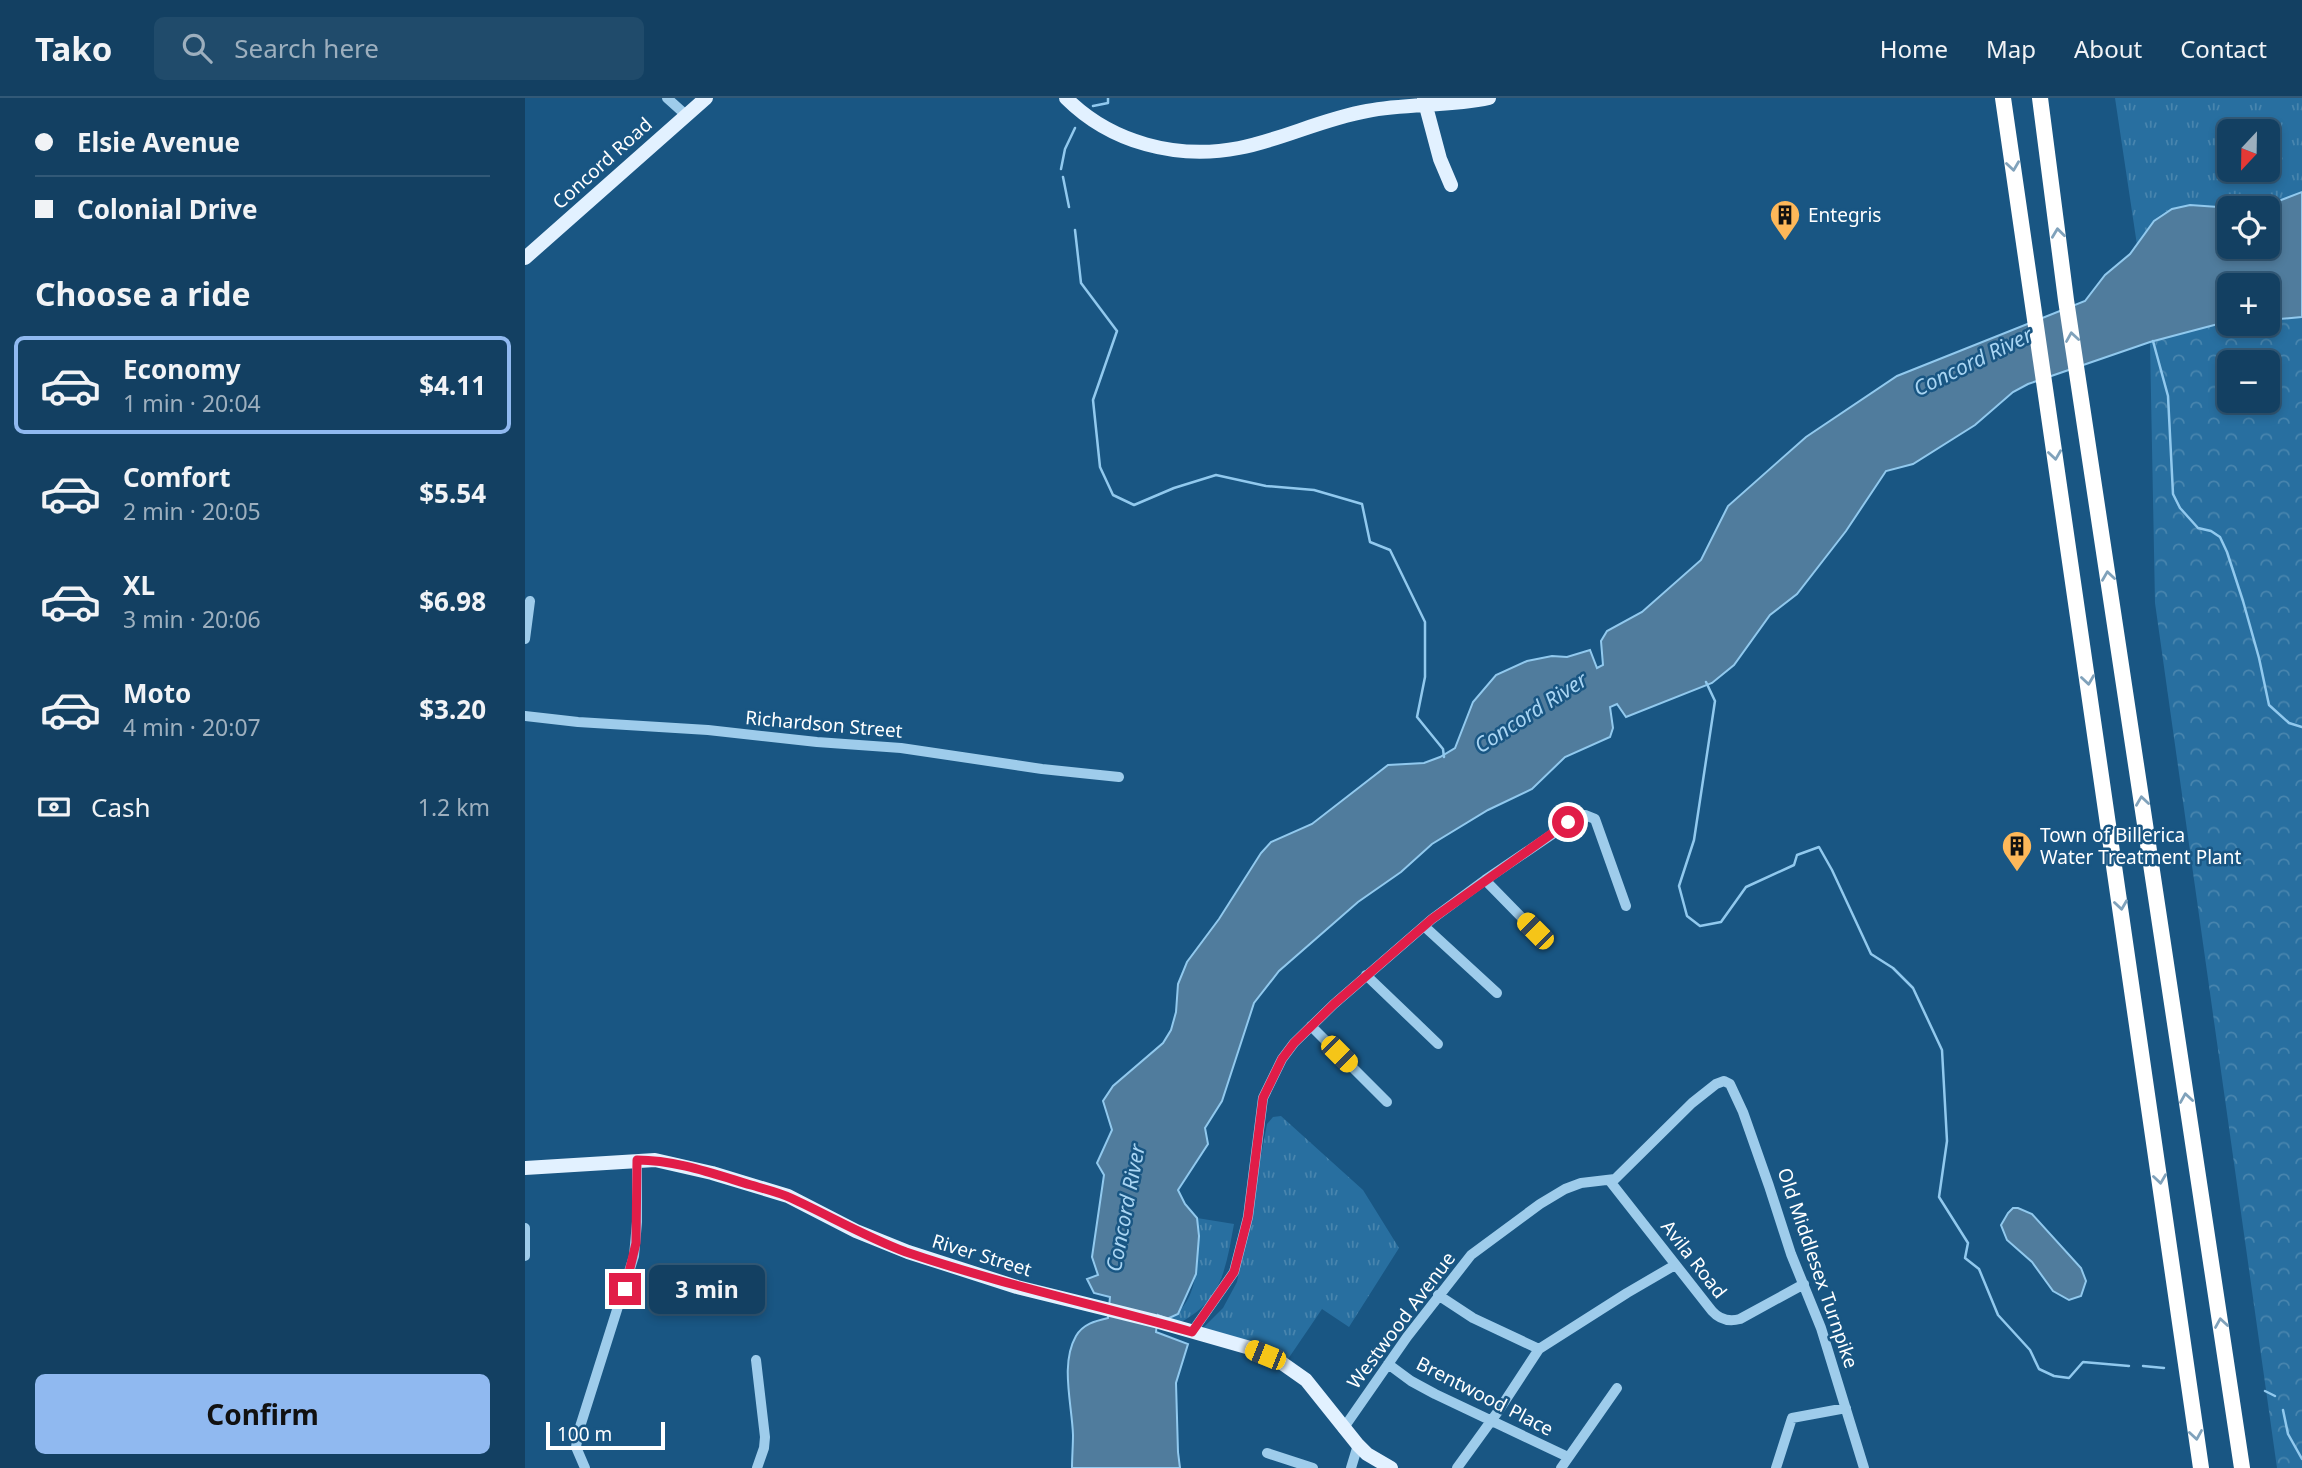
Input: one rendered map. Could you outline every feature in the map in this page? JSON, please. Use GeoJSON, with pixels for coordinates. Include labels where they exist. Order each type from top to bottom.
{"type":"FeatureCollection","features":[{"type":"Feature","properties":{"kind":"highway"},"geometry":{"type":"LineString","coordinates":[[2001,98],[2134,994],[2201,1468]]}},
{"type":"Feature","properties":{"kind":"highway"},"geometry":{"type":"LineString","coordinates":[[2040,98],[2066,300],[2242,1468]]}},
{"type":"Feature","properties":{"kind":"main road","name":"Concord Road"},"geometry":{"type":"LineString","coordinates":[[525,258],[706,98]]}},
{"type":"Feature","properties":{"kind":"main road"},"geometry":{"type":"LineString","coordinates":[[1066,98],[1097,123],[1121,135],[1160,148],[1186,151],[1240,148],[1340,116],[1383,108],[1425,102],[1464,103],[1489,98]]}},
{"type":"Feature","properties":{"kind":"main road"},"geometry":{"type":"LineString","coordinates":[[1425,102],[1440,159],[1451,185]]}},
{"type":"Feature","properties":{"kind":"main road","name":"River Street"},"geometry":{"type":"LineString","coordinates":[[525,1168],[637,1160],[674,1164],[788,1196],[856,1231],[908,1252],[1017,1287],[1159,1322],[1250,1348],[1290,1367],[1313,1388],[1358,1446],[1391,1468]]}},
{"type":"Feature","properties":{"kind":"street"},"geometry":{"type":"LineString","coordinates":[[667,98],[686,114]]}},
{"type":"Feature","properties":{"kind":"street"},"geometry":{"type":"LineString","coordinates":[[525,639],[530,601]]}},
{"type":"Feature","properties":{"kind":"street","name":"Richardson Street"},"geometry":{"type":"LineString","coordinates":[[525,716],[901,748],[1042,769],[1119,777]]}},
{"type":"Feature","properties":{"kind":"street"},"geometry":{"type":"LineString","coordinates":[[1192,1332],[1234,1272],[1248,1217],[1263,1098],[1282,1059],[1311,1026],[1424,926],[1568,822],[1585,815],[1595,820],[1626,906]]}},
{"type":"Feature","properties":{"kind":"street"},"geometry":{"type":"LineString","coordinates":[[1485,880],[1535,931]]}},
{"type":"Feature","properties":{"kind":"street"},"geometry":{"type":"LineString","coordinates":[[1424,926],[1497,993]]}},
{"type":"Feature","properties":{"kind":"street"},"geometry":{"type":"LineString","coordinates":[[1366,975],[1438,1044]]}},
{"type":"Feature","properties":{"kind":"street"},"geometry":{"type":"LineString","coordinates":[[1311,1026],[1387,1102]]}},
{"type":"Feature","properties":{"kind":"street","name":"Westwood Avenue"},"geometry":{"type":"LineString","coordinates":[[1343,1429],[1438,1295],[1471,1255],[1540,1204],[1576,1184],[1609,1180],[1621,1175],[1665,1129],[1716,1084],[1722,1081],[1730,1084]]}},
{"type":"Feature","properties":{"kind":"street","name":"Old Middlesex Turnpike"},"geometry":{"type":"LineString","coordinates":[[1730,1084],[1769,1186],[1791,1254],[1821,1328],[1864,1468]]}},
{"type":"Feature","properties":{"kind":"street"},"geometry":{"type":"LineString","coordinates":[[585,1468],[576,1447],[579,1430],[625,1289],[636,1243],[637,1160]]}},
{"type":"Feature","properties":{"kind":"street","name":"Avila Road"},"geometry":{"type":"LineString","coordinates":[[1609,1180],[1714,1314],[1728,1321],[1740,1319],[1804,1283]]}},
{"type":"Feature","properties":{"kind":"street"},"geometry":{"type":"LineString","coordinates":[[525,1228],[525,1256]]}},
{"type":"Feature","properties":{"kind":"street"},"geometry":{"type":"LineString","coordinates":[[1457,1468],[1539,1349],[1675,1265]]}},
{"type":"Feature","properties":{"kind":"street"},"geometry":{"type":"LineString","coordinates":[[1438,1295],[1473,1318],[1539,1349]]}},
{"type":"Feature","properties":{"kind":"street"},"geometry":{"type":"LineString","coordinates":[[756,1360],[765,1437],[757,1468]]}},
{"type":"Feature","properties":{"kind":"street","name":"Brentwood Place"},"geometry":{"type":"LineString","coordinates":[[1388,1364],[1435,1394],[1568,1457]]}},
{"type":"Feature","properties":{"kind":"street"},"geometry":{"type":"LineString","coordinates":[[1561,1468],[1617,1388]]}},
{"type":"Feature","properties":{"kind":"street"},"geometry":{"type":"LineString","coordinates":[[1776,1468],[1792,1418],[1846,1408]]}},
{"type":"Feature","properties":{"kind":"street"},"geometry":{"type":"LineString","coordinates":[[1351,1468],[1358,1446]]}},
{"type":"Feature","properties":{"kind":"street"},"geometry":{"type":"LineString","coordinates":[[1267,1453],[1313,1468]]}},
{"type":"Feature","properties":{"kind":"green space"},"geometry":{"type":"Polygon","coordinates":[[[2115,98],[2302,98],[2302,192],[2280,202],[2280,196],[2217,196],[2217,206],[2174,208],[2152,223],[2137,245],[2115,98]]]}},
{"type":"Feature","properties":{"kind":"green space"},"geometry":{"type":"Polygon","coordinates":[[[2302,317],[2302,1468],[2277,1468],[2155,603],[2150,342],[2217,324],[2217,336],[2280,336],[2280,319],[2302,317]]]}},
{"type":"Feature","properties":{"kind":"green space"},"geometry":{"type":"Polygon","coordinates":[[[1281,1116],[1363,1190],[1399,1248],[1349,1327],[1322,1309],[1286,1362],[1247,1341],[1203,1328],[1223,1308],[1237,1282],[1267,1124],[1273,1117],[1281,1116]]]}},
{"type":"Feature","properties":{"kind":"green space"},"geometry":{"type":"Polygon","coordinates":[[[1197,1218],[1234,1224],[1225,1268],[1214,1292],[1195,1313],[1181,1322],[1167,1319],[1179,1311],[1192,1288],[1197,1260],[1197,1218]]]}},
{"type":"Feature","properties":{"kind":"water","name":"Concord River"},"geometry":{"type":"Polygon","coordinates":[[[2302,192],[2302,317],[2280,319],[2280,273],[2217,273],[2217,324],[2150,342],[2028,384],[2013,392],[1975,425],[1913,464],[1886,471],[1846,531],[1797,594],[1770,615],[1734,665],[1712,683],[1626,717],[1617,704],[1610,707],[1613,728],[1610,737],[1565,757],[1532,789],[1488,810],[1432,844],[1401,872],[1358,902],[1279,971],[1254,1003],[1222,1101],[1205,1128],[1208,1144],[1178,1190],[1197,1218],[1199,1236],[1196,1274],[1178,1314],[1167,1319],[1158,1315],[1156,1332],[1188,1344],[1176,1383],[1180,1468],[1072,1468],[1073,1435],[1068,1384],[1071,1347],[1082,1329],[1108,1318],[1110,1297],[1094,1293],[1087,1279],[1098,1275],[1092,1257],[1104,1175],[1097,1163],[1112,1130],[1103,1101],[1113,1086],[1163,1043],[1171,1030],[1176,1012],[1178,984],[1187,962],[1271,842],[1312,824],[1388,765],[1424,763],[1455,748],[1473,702],[1496,675],[1527,661],[1552,656],[1567,657],[1590,650],[1597,668],[1603,665],[1601,641],[1607,631],[1642,612],[1701,560],[1728,506],[1806,437],[1897,376],[2085,301],[2105,275],[2130,254],[2154,221],[2172,209],[2190,205],[2217,207],[2217,259],[2280,259],[2280,200],[2302,192]]]}},
{"type":"Feature","properties":{"kind":"water"},"geometry":{"type":"Polygon","coordinates":[[[2013,1208],[2032,1214],[2081,1268],[2086,1281],[2081,1296],[2069,1300],[2053,1291],[2032,1262],[2007,1240],[2001,1225],[2013,1208]]]}},
{"type":"Feature","properties":{"kind":"waterway"},"geometry":{"type":"LineString","coordinates":[[1093,106],[1108,103],[1108,98]]}},
{"type":"Feature","properties":{"kind":"waterway"},"geometry":{"type":"LineString","coordinates":[[1061,169],[1065,149],[1075,128]]}},
{"type":"Feature","properties":{"kind":"waterway"},"geometry":{"type":"LineString","coordinates":[[1063,177],[1069,207]]}},
{"type":"Feature","properties":{"kind":"waterway"},"geometry":{"type":"LineString","coordinates":[[1075,230],[1081,283],[1117,331],[1093,400],[1100,467],[1113,495],[1134,505],[1174,488],[1216,475],[1266,486],[1314,490],[1362,504],[1370,542],[1390,550],[1425,622],[1425,677],[1417,717],[1443,749],[1444,757]]}},
{"type":"Feature","properties":{"kind":"waterway"},"geometry":{"type":"LineString","coordinates":[[2153,341],[2168,396],[2173,494],[2180,508],[2198,528],[2211,531],[2220,537],[2243,601],[2269,705],[2289,723],[2302,727]]}},
{"type":"Feature","properties":{"kind":"waterway"},"geometry":{"type":"LineString","coordinates":[[1706,682],[1715,701],[1694,840],[1679,886],[1687,916],[1700,926],[1721,922],[1746,887],[1794,865],[1797,855],[1819,847],[1871,954],[1893,968],[1913,988],[1942,1050],[1947,1141],[1939,1197],[1968,1243],[1965,1258],[1979,1269],[1998,1315],[2030,1350],[2039,1369],[2054,1376],[2069,1378],[2083,1362],[2129,1366]]}},
{"type":"Feature","properties":{"kind":"waterway"},"geometry":{"type":"LineString","coordinates":[[2143,1366],[2164,1368]]}},
{"type":"Feature","properties":{"kind":"waterway"},"geometry":{"type":"LineString","coordinates":[[2265,1391],[2275,1396]]}},
{"type":"Feature","properties":{"kind":"waterway"},"geometry":{"type":"LineString","coordinates":[[2283,1410],[2288,1434],[2302,1459]]}},
{"type":"Feature","properties":{"kind":"place","name":"Entegris"},"geometry":{"type":"Point","coordinates":[1785,242]}},
{"type":"Feature","properties":{"kind":"place","name":"Town of Billerica Water Treatment Plant"},"geometry":{"type":"Point","coordinates":[2017,873]}},
{"type":"Feature","properties":{"kind":"route"},"geometry":{"type":"LineString","coordinates":[[625,1289],[636,1243],[637,1160],[655,1160],[712,1173],[788,1196],[886,1244],[1017,1287],[1192,1332],[1234,1272],[1248,1217],[1259,1115],[1269,1082],[1282,1059],[1294,1043],[1334,1004],[1432,919],[1568,822]]}}]}
